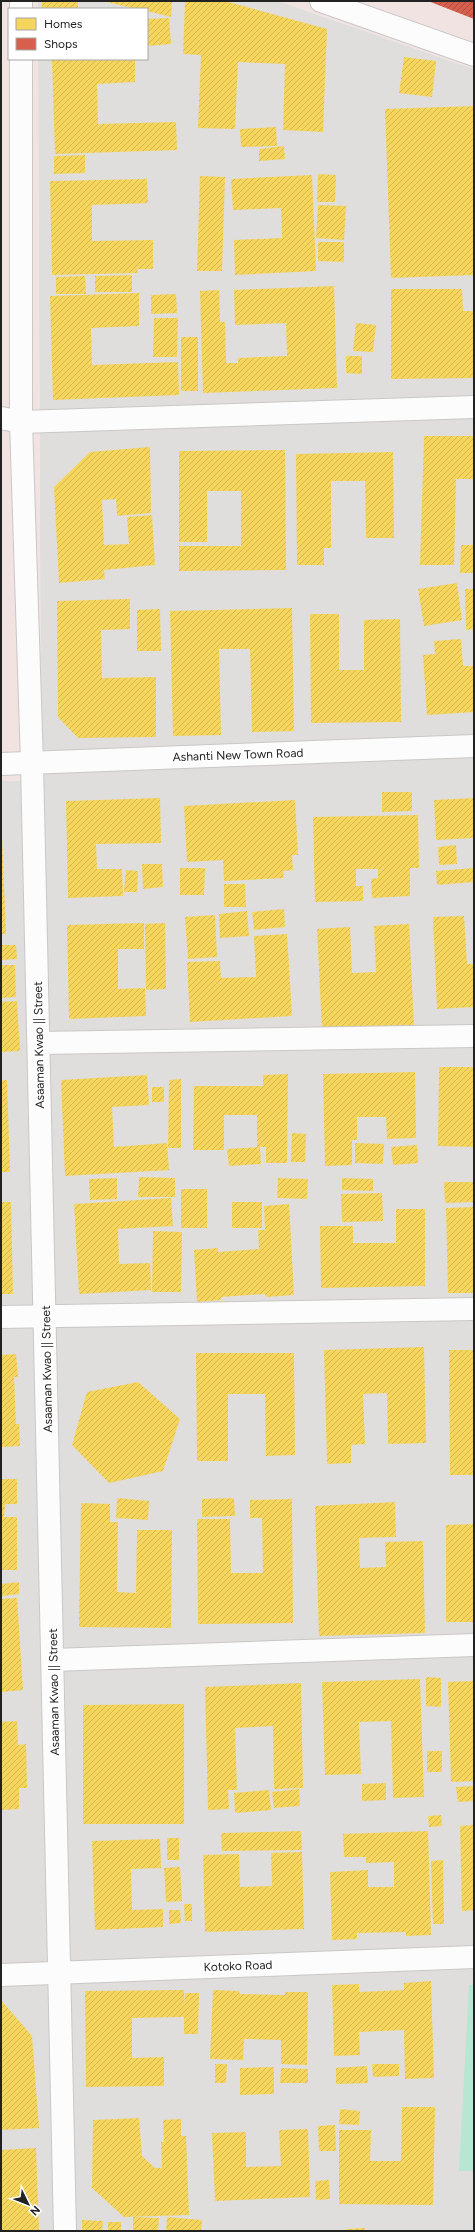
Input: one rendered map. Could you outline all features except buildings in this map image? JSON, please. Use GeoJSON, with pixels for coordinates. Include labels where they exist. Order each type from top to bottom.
{"type":"FeatureCollection","features":[{"type":"Feature","properties":{"kind":"street"},"geometry":{"type":"LineString","coordinates":[[322,1],[474,55]]}},
{"type":"Feature","properties":{"kind":"street","name":"Asaaman Kwao || Street"},"geometry":{"type":"LineString","coordinates":[[21,60],[11,420],[32,763],[46,1316],[65,2231]]}},
{"type":"Feature","properties":{"kind":"street"},"geometry":{"type":"LineString","coordinates":[[11,420],[474,407]]}},
{"type":"Feature","properties":{"kind":"street","name":"Ashanti New Town Road"},"geometry":{"type":"LineString","coordinates":[[1,764],[474,746]]}},
{"type":"Feature","properties":{"kind":"street"},"geometry":{"type":"LineString","coordinates":[[39,1043],[474,1036]]}},
{"type":"Feature","properties":{"kind":"street"},"geometry":{"type":"LineString","coordinates":[[1,1317],[474,1310]]}},
{"type":"Feature","properties":{"kind":"street"},"geometry":{"type":"LineString","coordinates":[[53,1660],[474,1645]]}},
{"type":"Feature","properties":{"kind":"street","name":"Kotoko Road"},"geometry":{"type":"LineString","coordinates":[[1,1974],[59,1974],[474,1957]]}},
{"type":"Feature","properties":{"kind":"shaded area"},"geometry":{"type":"Polygon","coordinates":[[[1,1],[38,1],[38,8],[8,8],[8,60],[38,60],[41,780],[1,781],[1,1]]]}},
{"type":"Feature","properties":{"kind":"shaded area"},"geometry":{"type":"Polygon","coordinates":[[[38,1],[278,1],[474,69],[474,2231],[1,2231],[1,781],[41,780],[38,60],[148,60],[148,8],[38,8],[38,1]]]}},
{"type":"Feature","properties":{"kind":"shaded area"},"geometry":{"type":"Polygon","coordinates":[[[278,1],[474,1],[474,69],[278,1]]]}},
{"type":"Feature","properties":{"kind":"green space"},"geometry":{"type":"Polygon","coordinates":[[[469,1985],[474,1985],[474,2171],[459,2171],[469,1985]]]}}]}
